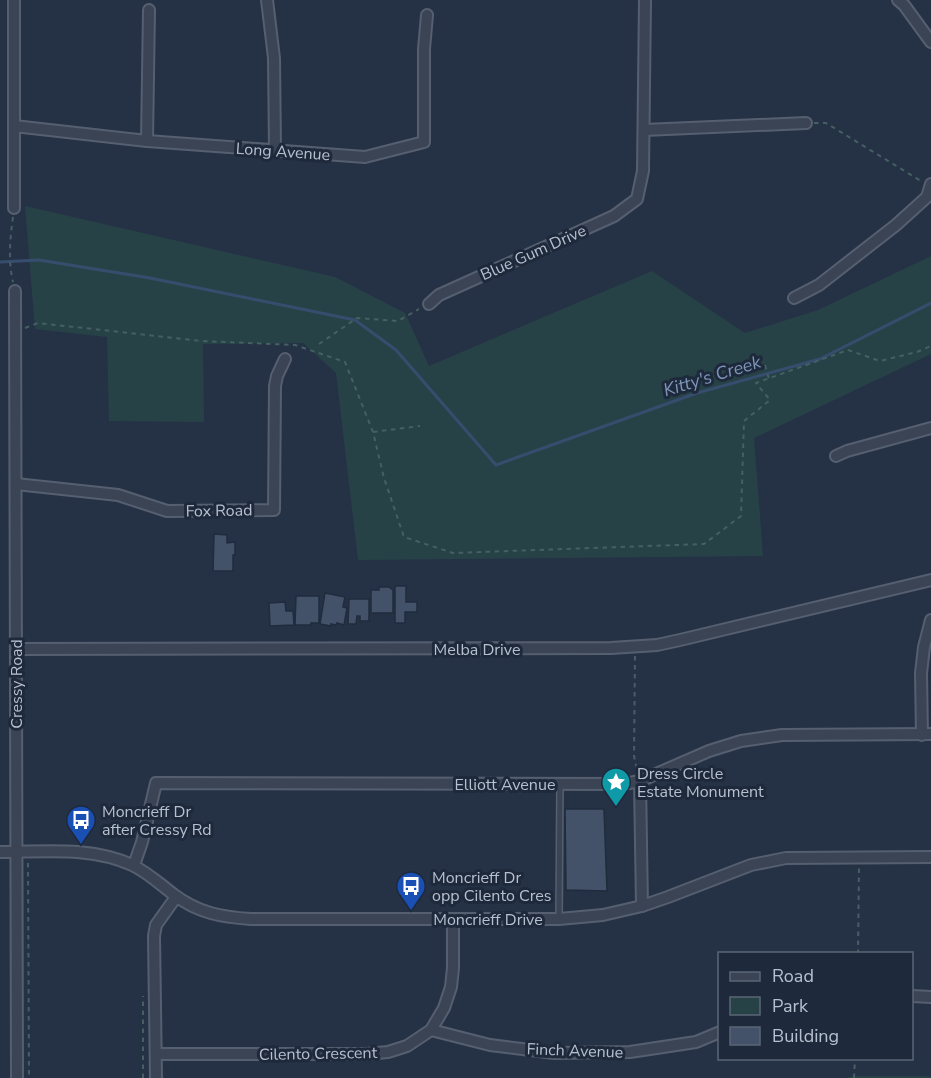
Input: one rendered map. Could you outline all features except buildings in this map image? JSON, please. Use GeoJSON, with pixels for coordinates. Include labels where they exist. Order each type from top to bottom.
{"type":"FeatureCollection","features":[{"type":"Feature","properties":{"kind":"street"},"geometry":{"type":"LineString","coordinates":[[14,0],[14,208]]}},
{"type":"Feature","properties":{"kind":"street"},"geometry":{"type":"LineString","coordinates":[[267,0],[274,58],[275,150]]}},
{"type":"Feature","properties":{"kind":"street"},"geometry":{"type":"LineString","coordinates":[[645,0],[644,130],[806,123]]}},
{"type":"Feature","properties":{"kind":"street"},"geometry":{"type":"LineString","coordinates":[[898,0],[931,42]]}},
{"type":"Feature","properties":{"kind":"street"},"geometry":{"type":"LineString","coordinates":[[147,141],[149,10]]}},
{"type":"Feature","properties":{"kind":"street","name":"Long Avenue"},"geometry":{"type":"LineString","coordinates":[[14,126],[147,141],[365,157],[424,142],[424,49],[427,15]]}},
{"type":"Feature","properties":{"kind":"street","name":"Blue Gum Drive"},"geometry":{"type":"LineString","coordinates":[[429,304],[439,295],[614,216],[637,199],[644,171],[644,130]]}},
{"type":"Feature","properties":{"kind":"street"},"geometry":{"type":"LineString","coordinates":[[794,298],[819,285],[896,225],[927,197],[931,185]]}},
{"type":"Feature","properties":{"kind":"street","name":"Cressy Road"},"geometry":{"type":"LineString","coordinates":[[15,291],[17,1078]]}},
{"type":"Feature","properties":{"kind":"street","name":"Fox Road"},"geometry":{"type":"LineString","coordinates":[[16,484],[118,495],[167,511],[274,510],[274,396],[277,376],[285,359]]}},
{"type":"Feature","properties":{"kind":"street"},"geometry":{"type":"LineString","coordinates":[[836,456],[931,428]]}},
{"type":"Feature","properties":{"kind":"street","name":"Melba Drive"},"geometry":{"type":"LineString","coordinates":[[16,649],[635,647],[680,640],[931,580]]}},
{"type":"Feature","properties":{"kind":"street"},"geometry":{"type":"LineString","coordinates":[[926,735],[921,673],[924,647],[931,620]]}},
{"type":"Feature","properties":{"kind":"street","name":"Elliott Avenue"},"geometry":{"type":"LineString","coordinates":[[134,866],[156,783],[624,784],[640,781],[709,751],[741,741],[782,735],[926,735]]}},
{"type":"Feature","properties":{"kind":"street"},"geometry":{"type":"LineString","coordinates":[[640,781],[642,906]]}},
{"type":"Feature","properties":{"kind":"street","name":"Moncrieff Drive"},"geometry":{"type":"LineString","coordinates":[[0,852],[88,852],[110,857],[134,866],[176,897],[201,911],[226,918],[251,919],[559,918],[603,915],[642,906],[751,865],[786,858],[931,857]]}},
{"type":"Feature","properties":{"kind":"street"},"geometry":{"type":"LineString","coordinates":[[156,1078],[154,936],[156,925],[176,897]]}},
{"type":"Feature","properties":{"kind":"street","name":"Cilento Crescent"},"geometry":{"type":"LineString","coordinates":[[156,1054],[355,1054],[387,1052],[407,1046],[431,1030],[444,1008],[453,968],[453,919]]}},
{"type":"Feature","properties":{"kind":"street"},"geometry":{"type":"LineString","coordinates":[[913,996],[931,997]]}},
{"type":"Feature","properties":{"kind":"street","name":"Finch Avenue"},"geometry":{"type":"LineString","coordinates":[[431,1030],[490,1045],[554,1053],[630,1052],[696,1042],[718,1033]]}},
{"type":"Feature","properties":{"kind":"lane"},"geometry":{"type":"LineString","coordinates":[[559,918],[560,784]]}},
{"type":"Feature","properties":{"kind":"path"},"geometry":{"type":"LineString","coordinates":[[806,123],[826,123],[931,185]]}},
{"type":"Feature","properties":{"kind":"path"},"geometry":{"type":"LineString","coordinates":[[10,271],[9,244],[14,208]]}},
{"type":"Feature","properties":{"kind":"path"},"geometry":{"type":"LineString","coordinates":[[319,344],[357,318],[398,321],[429,304]]}},
{"type":"Feature","properties":{"kind":"path"},"geometry":{"type":"LineString","coordinates":[[15,332],[38,323],[202,341],[295,345],[345,362],[373,432],[384,478],[404,537],[453,553],[704,544],[741,516],[744,421],[770,400],[756,383],[848,350],[880,361],[917,352],[931,346]]}},
{"type":"Feature","properties":{"kind":"path"},"geometry":{"type":"LineString","coordinates":[[765,365],[769,379]]}},
{"type":"Feature","properties":{"kind":"path"},"geometry":{"type":"LineString","coordinates":[[373,432],[420,426]]}},
{"type":"Feature","properties":{"kind":"path"},"geometry":{"type":"LineString","coordinates":[[635,647],[634,756],[640,781]]}},
{"type":"Feature","properties":{"kind":"path"},"geometry":{"type":"LineString","coordinates":[[858,952],[860,857]]}},
{"type":"Feature","properties":{"kind":"path"},"geometry":{"type":"LineString","coordinates":[[28,863],[29,1078]]}},
{"type":"Feature","properties":{"kind":"path"},"geometry":{"type":"LineString","coordinates":[[854,1078],[855,1060]]}},
{"type":"Feature","properties":{"kind":"green space"},"geometry":{"type":"Polygon","coordinates":[[[25,206],[335,277],[405,313],[429,366],[652,271],[745,333],[818,310],[931,256],[931,354],[754,438],[763,556],[358,560],[336,373],[303,343],[203,344],[204,422],[109,421],[107,337],[35,329],[25,206]]]}},
{"type":"Feature","properties":{"kind":"green space"},"geometry":{"type":"Polygon","coordinates":[[[931,1076],[931,1078],[845,1078],[931,1076]]]}},
{"type":"Feature","properties":{"kind":"waterway","name":"Kitty's Creek"},"geometry":{"type":"LineString","coordinates":[[0,262],[39,260],[150,278],[355,320],[396,350],[496,465],[697,393],[820,359],[931,303]]}},
{"type":"Feature","properties":{"kind":"place","name":"Dress Circle Estate Monument"},"geometry":{"type":"Point","coordinates":[616,808]}},
{"type":"Feature","properties":{"kind":"place","name":"Moncrieff Dr after Cressy Rd"},"geometry":{"type":"Point","coordinates":[81,846]}},
{"type":"Feature","properties":{"kind":"place","name":"Moncrieff Dr opp Cilento Cres"},"geometry":{"type":"Point","coordinates":[411,912]}}]}
